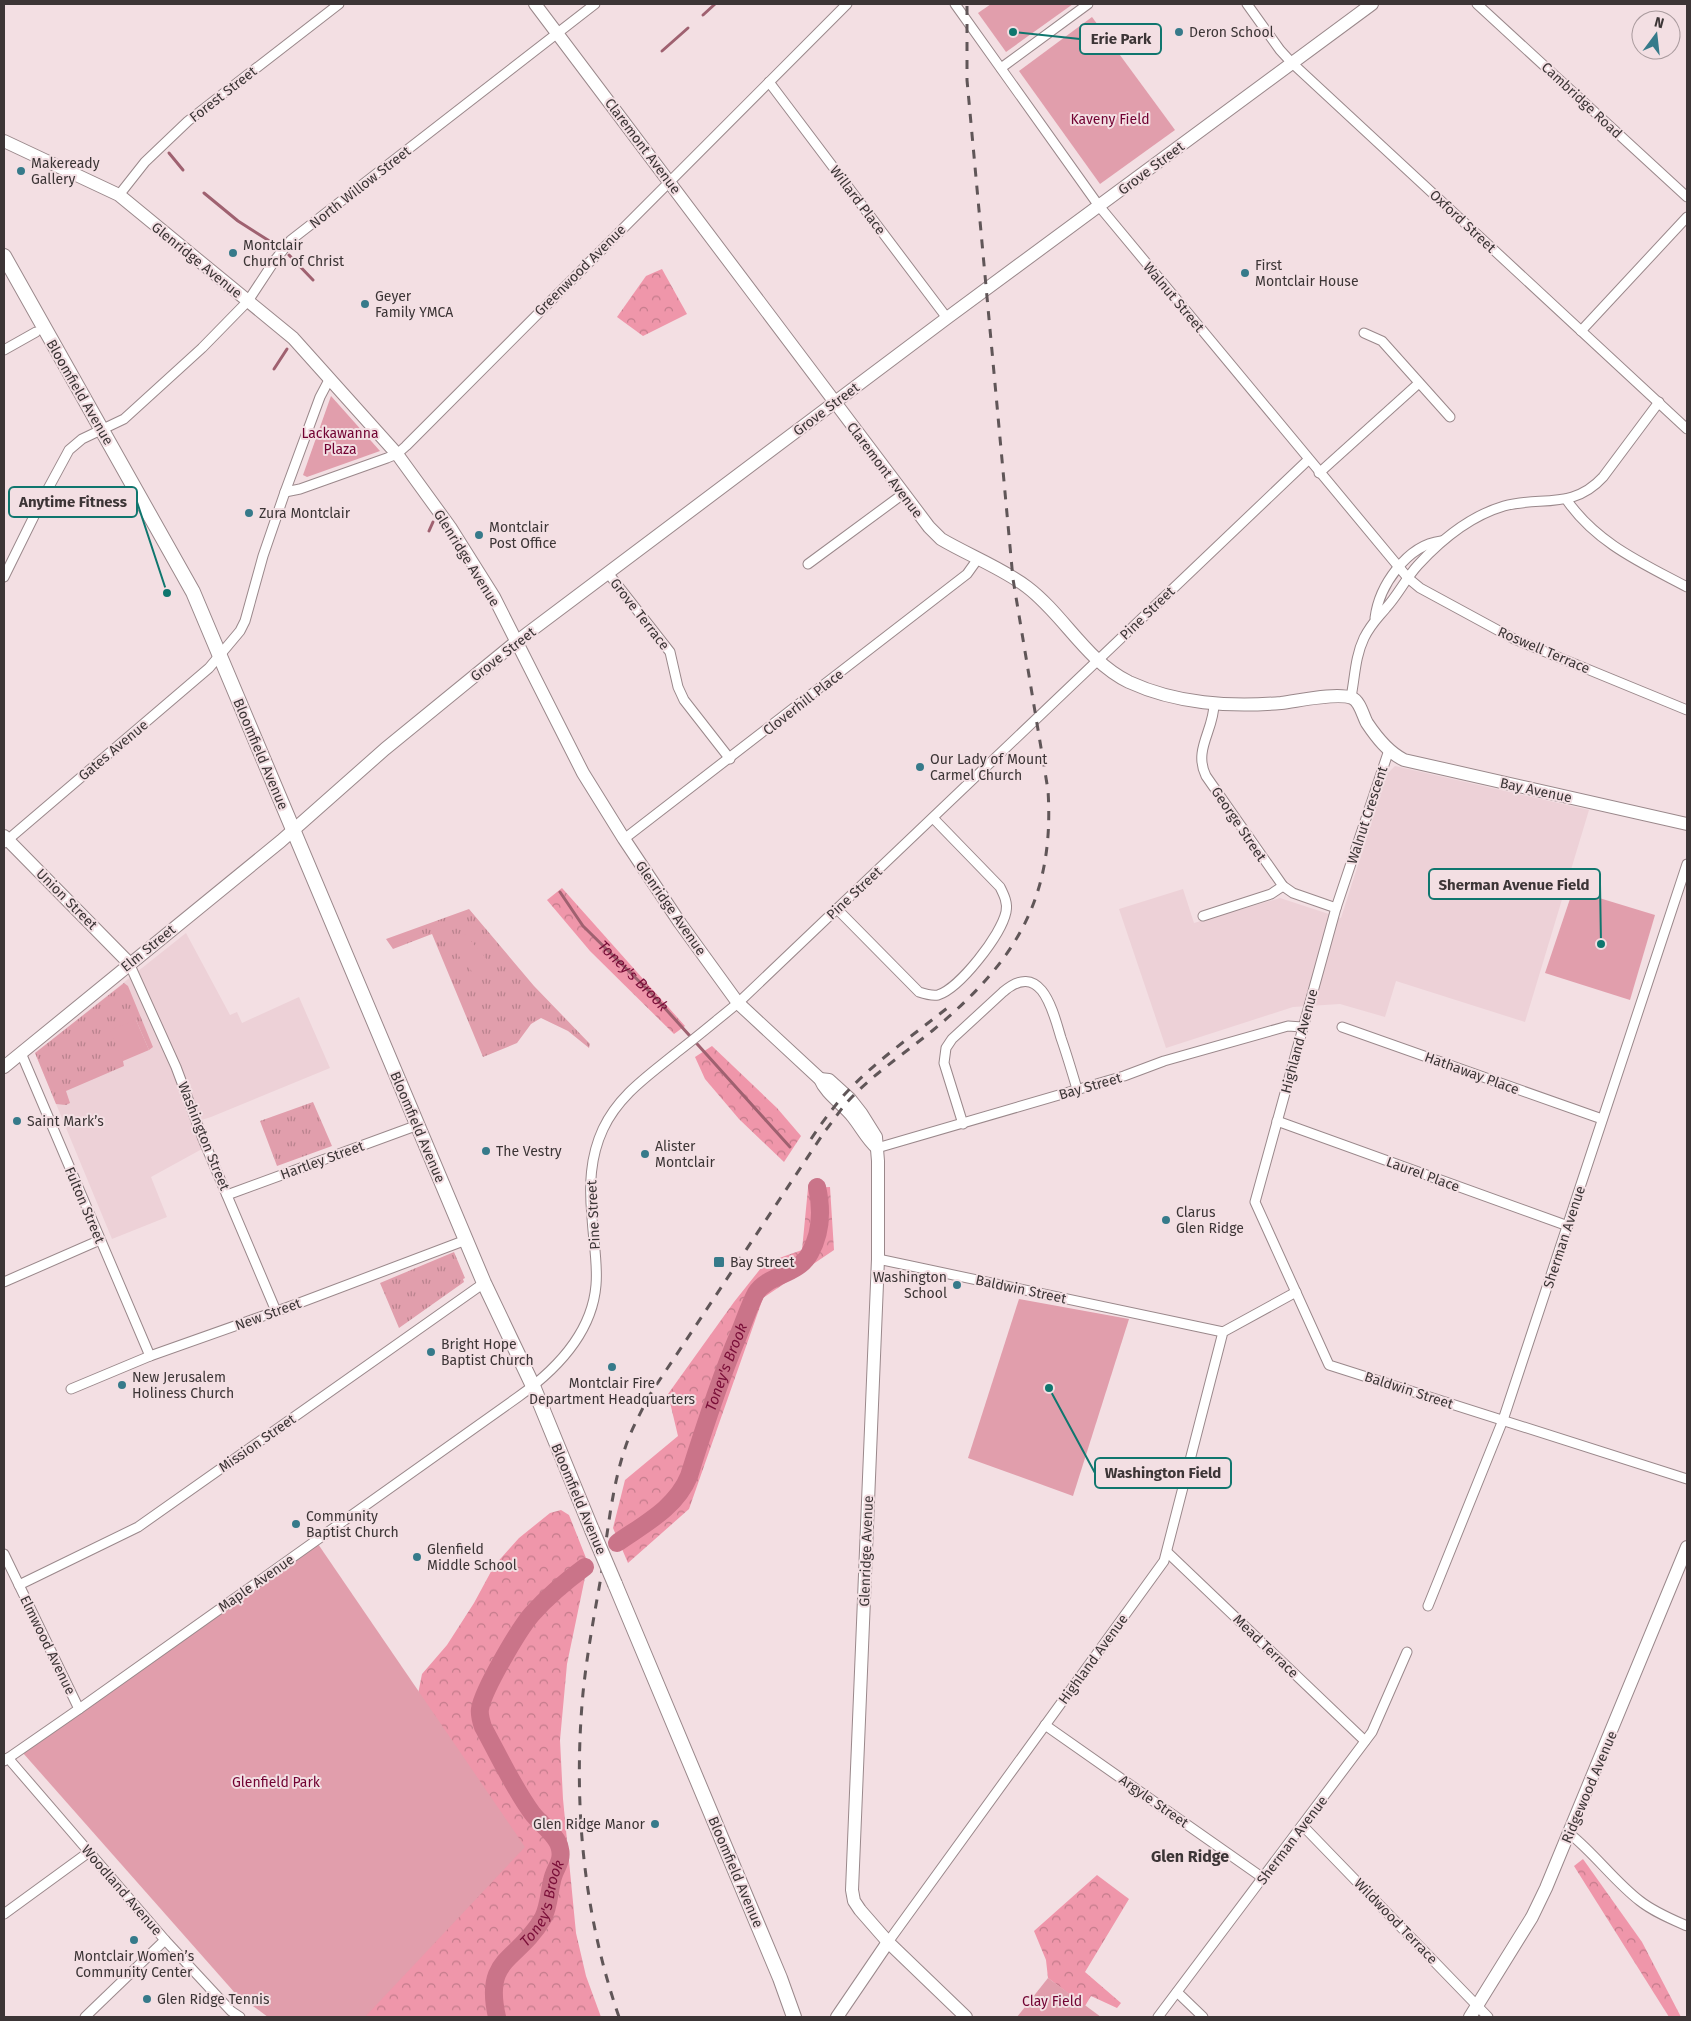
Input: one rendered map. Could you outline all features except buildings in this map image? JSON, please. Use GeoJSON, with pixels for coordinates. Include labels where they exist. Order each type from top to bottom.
{"type":"FeatureCollection","features":[{"type":"Feature","properties":{"kind":"main road","name":"Bloomfield Avenue"},"geometry":{"type":"LineString","coordinates":[[4,256],[193,592],[484,1283],[533,1386],[780,1978],[794,2017]]}},
{"type":"Feature","properties":{"kind":"street","name":"Forest Street"},"geometry":{"type":"LineString","coordinates":[[119,195],[141,166],[188,121],[338,4]]}},
{"type":"Feature","properties":{"kind":"street","name":"Claremont Avenue"},"geometry":{"type":"LineString","coordinates":[[535,4],[903,494],[941,539],[1027,587],[1098,660],[1116,674],[1148,689],[1174,698],[1214,704],[1268,704],[1334,696],[1351,697]]}},
{"type":"Feature","properties":{"kind":"street","name":"North Willow Street"},"geometry":{"type":"LineString","coordinates":[[4,577],[64,457],[77,442],[101,429],[118,423],[202,348],[248,301],[278,254],[291,240],[595,4]]}},
{"type":"Feature","properties":{"kind":"street","name":"Greenwood Avenue"},"geometry":{"type":"LineString","coordinates":[[285,492],[300,489],[397,454],[847,4]]}},
{"type":"Feature","properties":{"kind":"street","name":"Walnut Street"},"geometry":{"type":"LineString","coordinates":[[955,4],[1098,206],[1408,578]]}},
{"type":"Feature","properties":{"kind":"street"},"geometry":{"type":"LineString","coordinates":[[1001,68],[1088,4]]}},
{"type":"Feature","properties":{"kind":"street","name":"Oxford Street"},"geometry":{"type":"LineString","coordinates":[[1247,4],[1280,50],[1291,62],[1687,429]]}},
{"type":"Feature","properties":{"kind":"street","name":"Grove Street"},"geometry":{"type":"LineString","coordinates":[[293,831],[385,749],[516,642],[834,402],[1291,62],[1372,4]]}},
{"type":"Feature","properties":{"kind":"street","name":"Cambridge Road"},"geometry":{"type":"LineString","coordinates":[[1477,4],[1687,197]]}},
{"type":"Feature","properties":{"kind":"street","name":"Willard Place"},"geometry":{"type":"LineString","coordinates":[[769,82],[947,318]]}},
{"type":"Feature","properties":{"kind":"street","name":"Glenridge Avenue"},"geometry":{"type":"LineString","coordinates":[[4,141],[119,195],[163,233],[294,338],[397,454],[450,527],[494,597],[583,773],[624,839],[738,1004],[820,1079],[824,1088],[844,1106],[868,1140],[877,1148],[878,1259],[852,1890],[854,1901],[860,1910],[888,1942],[966,2017]]}},
{"type":"Feature","properties":{"kind":"street"},"geometry":{"type":"LineString","coordinates":[[1581,331],[1687,217]]}},
{"type":"Feature","properties":{"kind":"street"},"geometry":{"type":"LineString","coordinates":[[4,350],[36,332]]}},
{"type":"Feature","properties":{"kind":"street"},"geometry":{"type":"LineString","coordinates":[[1364,333],[1382,342],[1450,417]]}},
{"type":"Feature","properties":{"kind":"street"},"geometry":{"type":"LineString","coordinates":[[220,655],[240,631],[245,621],[263,556],[285,492],[320,397],[330,378]]}},
{"type":"Feature","properties":{"kind":"street"},"geometry":{"type":"LineString","coordinates":[[1319,473],[1420,383]]}},
{"type":"Feature","properties":{"kind":"street"},"geometry":{"type":"LineString","coordinates":[[1351,697],[1357,656],[1375,618],[1386,608],[1408,578],[1440,541],[1468,522],[1504,506],[1566,499],[1595,486],[1659,402]]}},
{"type":"Feature","properties":{"kind":"street","name":"Pine Street"},"geometry":{"type":"LineString","coordinates":[[533,1386],[571,1348],[584,1325],[593,1302],[596,1276],[590,1180],[593,1157],[603,1128],[623,1098],[738,1004],[1308,460]]}},
{"type":"Feature","properties":{"kind":"street"},"geometry":{"type":"LineString","coordinates":[[808,564],[903,494]]}},
{"type":"Feature","properties":{"kind":"street"},"geometry":{"type":"LineString","coordinates":[[1566,499],[1576,514],[1596,534],[1621,552],[1687,587]]}},
{"type":"Feature","properties":{"kind":"street"},"geometry":{"type":"LineString","coordinates":[[1375,618],[1377,604],[1398,567],[1430,542],[1440,541]]}},
{"type":"Feature","properties":{"kind":"street","name":"Cloverhill Place"},"geometry":{"type":"LineString","coordinates":[[624,839],[967,574],[977,560]]}},
{"type":"Feature","properties":{"kind":"street","name":"Grove Terrace"},"geometry":{"type":"LineString","coordinates":[[608,573],[670,652],[675,665],[678,687],[684,700],[730,759]]}},
{"type":"Feature","properties":{"kind":"street","name":"Roswell Terrace"},"geometry":{"type":"LineString","coordinates":[[1408,578],[1420,588],[1514,639],[1687,710]]}},
{"type":"Feature","properties":{"kind":"street","name":"Gates Avenue"},"geometry":{"type":"LineString","coordinates":[[5,839],[209,668],[220,655]]}},
{"type":"Feature","properties":{"kind":"street","name":"Walnut Crescent"},"geometry":{"type":"LineString","coordinates":[[1336,908],[1388,750],[1367,723],[1355,700],[1351,697]]}},
{"type":"Feature","properties":{"kind":"street","name":"George Street"},"geometry":{"type":"LineString","coordinates":[[1214,704],[1201,754],[1203,769],[1283,886],[1293,893],[1336,908]]}},
{"type":"Feature","properties":{"kind":"street","name":"Bay Avenue"},"geometry":{"type":"LineString","coordinates":[[1388,750],[1397,757],[1413,763],[1687,824]]}},
{"type":"Feature","properties":{"kind":"street"},"geometry":{"type":"LineString","coordinates":[[838,910],[919,992],[937,995],[952,987],[993,938],[1006,912],[1006,899],[1000,887],[933,818]]}},
{"type":"Feature","properties":{"kind":"street","name":"Elm Street"},"geometry":{"type":"LineString","coordinates":[[4,1067],[293,831]]}},
{"type":"Feature","properties":{"kind":"street","name":"Union Street"},"geometry":{"type":"LineString","coordinates":[[5,839],[129,963]]}},
{"type":"Feature","properties":{"kind":"street","name":"Sherman Avenue"},"geometry":{"type":"LineString","coordinates":[[1428,1606],[1503,1420],[1687,864]]}},
{"type":"Feature","properties":{"kind":"street"},"geometry":{"type":"LineString","coordinates":[[1203,916],[1272,894],[1283,886]]}},
{"type":"Feature","properties":{"kind":"street","name":"Highland Avenue"},"geometry":{"type":"LineString","coordinates":[[1263,1175],[1336,908]]}},
{"type":"Feature","properties":{"kind":"street","name":"Washington Street"},"geometry":{"type":"LineString","coordinates":[[129,963],[176,1067],[276,1311]]}},
{"type":"Feature","properties":{"kind":"street"},"geometry":{"type":"LineString","coordinates":[[963,1124],[944,1063],[946,1048],[952,1039],[1011,984],[1027,982],[1036,984],[1050,1002],[1077,1089]]}},
{"type":"Feature","properties":{"kind":"street","name":"Bay Street"},"geometry":{"type":"LineString","coordinates":[[877,1148],[1288,1026],[1302,1027]]}},
{"type":"Feature","properties":{"kind":"street","name":"Hathaway Place"},"geometry":{"type":"LineString","coordinates":[[1342,1027],[1602,1119]]}},
{"type":"Feature","properties":{"kind":"street","name":"Fulton Street"},"geometry":{"type":"LineString","coordinates":[[21,1053],[150,1356]]}},
{"type":"Feature","properties":{"kind":"street","name":"Laurel Place"},"geometry":{"type":"LineString","coordinates":[[1277,1121],[1568,1226]]}},
{"type":"Feature","properties":{"kind":"street","name":"Hartley Street"},"geometry":{"type":"LineString","coordinates":[[227,1195],[418,1125]]}},
{"type":"Feature","properties":{"kind":"street","name":"Baldwin Street"},"geometry":{"type":"LineString","coordinates":[[1263,1175],[1255,1202],[1329,1365],[1687,1479]]}},
{"type":"Feature","properties":{"kind":"street"},"geometry":{"type":"LineString","coordinates":[[4,1282],[100,1240]]}},
{"type":"Feature","properties":{"kind":"street","name":"New Street"},"geometry":{"type":"LineString","coordinates":[[71,1389],[150,1356],[466,1240]]}},
{"type":"Feature","properties":{"kind":"street","name":"Baldwin Street"},"geometry":{"type":"LineString","coordinates":[[878,1259],[1223,1332]]}},
{"type":"Feature","properties":{"kind":"street","name":"Mission Street"},"geometry":{"type":"LineString","coordinates":[[19,1585],[138,1527],[484,1283]]}},
{"type":"Feature","properties":{"kind":"street"},"geometry":{"type":"LineString","coordinates":[[1223,1332],[1296,1292]]}},
{"type":"Feature","properties":{"kind":"street","name":"Highland Avenue"},"geometry":{"type":"LineString","coordinates":[[837,2017],[888,1942],[1164,1561],[1223,1332]]}},
{"type":"Feature","properties":{"kind":"street","name":"Maple Avenue"},"geometry":{"type":"LineString","coordinates":[[6,1759],[533,1386]]}},
{"type":"Feature","properties":{"kind":"street","name":"Ridgewood Avenue"},"geometry":{"type":"LineString","coordinates":[[1470,2017],[1532,1917],[1546,1888],[1568,1839],[1687,1547]]}},
{"type":"Feature","properties":{"kind":"street","name":"Mead Terrace"},"geometry":{"type":"LineString","coordinates":[[1167,1552],[1365,1741]]}},
{"type":"Feature","properties":{"kind":"street","name":"Elmwood Avenue"},"geometry":{"type":"LineString","coordinates":[[4,1554],[79,1709]]}},
{"type":"Feature","properties":{"kind":"street","name":"Sherman Avenue"},"geometry":{"type":"LineString","coordinates":[[1158,2017],[1372,1732],[1406,1652]]}},
{"type":"Feature","properties":{"kind":"street","name":"Argyle Street"},"geometry":{"type":"LineString","coordinates":[[1045,1725],[1263,1878]]}},
{"type":"Feature","properties":{"kind":"street","name":"Woodland Avenue"},"geometry":{"type":"LineString","coordinates":[[6,1759],[165,1940],[231,2011],[240,2017]]}},
{"type":"Feature","properties":{"kind":"street","name":"Wildwood Terrace"},"geometry":{"type":"LineString","coordinates":[[1303,1826],[1488,2017]]}},
{"type":"Feature","properties":{"kind":"street"},"geometry":{"type":"LineString","coordinates":[[1568,1839],[1586,1847],[1639,1900],[1660,1914],[1687,1926]]}},
{"type":"Feature","properties":{"kind":"street"},"geometry":{"type":"LineString","coordinates":[[4,1914],[89,1852]]}},
{"type":"Feature","properties":{"kind":"street"},"geometry":{"type":"LineString","coordinates":[[85,2017],[165,1940]]}},
{"type":"Feature","properties":{"kind":"street"},"geometry":{"type":"LineString","coordinates":[[1177,1992],[1203,2017]]}},
{"type":"Feature","properties":{"kind":"shaded area"},"geometry":{"type":"Polygon","coordinates":[[[1395,766],[1589,810],[1525,1022],[1396,981],[1385,1017],[1340,1004],[1293,1007],[1166,1048],[1119,909],[1183,889],[1194,923],[1280,898],[1341,918],[1387,774],[1395,766]]]}},
{"type":"Feature","properties":{"kind":"shaded area"},"geometry":{"type":"Polygon","coordinates":[[[186,933],[230,1015],[237,1012],[242,1023],[299,997],[330,1068],[192,1123],[202,1149],[151,1177],[167,1217],[112,1239],[35,1053],[186,933]]]}},
{"type":"Feature","properties":{"kind":"green space"},"geometry":{"type":"Polygon","coordinates":[[[991,4],[1073,4],[1006,52],[978,13],[991,4]]]}},
{"type":"Feature","properties":{"kind":"green space","name":"Kaveny Field"},"geometry":{"type":"Polygon","coordinates":[[[1092,17],[1175,130],[1100,184],[1019,71],[1092,17]]]}},
{"type":"Feature","properties":{"kind":"green space"},"geometry":{"type":"Polygon","coordinates":[[[662,269],[687,314],[643,336],[617,317],[646,276],[662,269]]]}},
{"type":"Feature","properties":{"kind":"green space","name":"Lackawanna Plaza"},"geometry":{"type":"Polygon","coordinates":[[[331,396],[380,451],[307,477],[303,475],[331,396]]]}},
{"type":"Feature","properties":{"kind":"green space"},"geometry":{"type":"Polygon","coordinates":[[[562,888],[685,1026],[674,1034],[590,951],[547,900],[562,888]]]}},
{"type":"Feature","properties":{"kind":"green space"},"geometry":{"type":"Polygon","coordinates":[[[1573,890],[1655,915],[1630,1000],[1545,973],[1573,890]]]}},
{"type":"Feature","properties":{"kind":"green space"},"geometry":{"type":"Polygon","coordinates":[[[469,909],[534,986],[590,1044],[589,1048],[568,1031],[541,1018],[531,1024],[517,1043],[483,1057],[432,934],[393,949],[386,939],[469,909]]]}},
{"type":"Feature","properties":{"kind":"green space"},"geometry":{"type":"Polygon","coordinates":[[[465,934],[489,962],[474,974],[458,955],[458,943],[465,934]]]}},
{"type":"Feature","properties":{"kind":"green space"},"geometry":{"type":"Polygon","coordinates":[[[124,983],[128,986],[153,1047],[149,1050],[136,1020],[123,1061],[124,1066],[66,1091],[70,1103],[66,1105],[56,1104],[35,1053],[124,983]]]}},
{"type":"Feature","properties":{"kind":"green space"},"geometry":{"type":"Polygon","coordinates":[[[136,1020],[149,1050],[123,1061],[110,1030],[136,1020]]]}},
{"type":"Feature","properties":{"kind":"green space"},"geometry":{"type":"Polygon","coordinates":[[[712,1046],[777,1108],[801,1136],[784,1162],[739,1119],[705,1079],[695,1057],[712,1046]]]}},
{"type":"Feature","properties":{"kind":"green space"},"geometry":{"type":"Polygon","coordinates":[[[313,1102],[332,1146],[277,1166],[260,1121],[313,1102]]]}},
{"type":"Feature","properties":{"kind":"green space"},"geometry":{"type":"Polygon","coordinates":[[[830,1187],[834,1250],[763,1298],[689,1509],[628,1563],[613,1528],[625,1480],[678,1436],[668,1394],[734,1302],[765,1263],[802,1250],[808,1188],[830,1187]]]}},
{"type":"Feature","properties":{"kind":"green space"},"geometry":{"type":"Polygon","coordinates":[[[454,1252],[465,1278],[463,1279],[464,1282],[399,1328],[380,1283],[454,1252]]]}},
{"type":"Feature","properties":{"kind":"green space"},"geometry":{"type":"Polygon","coordinates":[[[1019,1299],[1129,1319],[1073,1496],[968,1458],[1019,1299]]]}},
{"type":"Feature","properties":{"kind":"green space"},"geometry":{"type":"Polygon","coordinates":[[[561,1510],[569,1515],[588,1563],[567,1664],[560,1740],[563,1799],[576,1933],[586,1976],[601,2017],[292,2017],[416,1704],[422,1674],[447,1645],[474,1603],[494,1566],[519,1538],[550,1513],[561,1510]]]}},
{"type":"Feature","properties":{"kind":"green space","name":"Glenfield Park"},"geometry":{"type":"Polygon","coordinates":[[[318,1544],[525,1847],[365,2017],[268,2017],[235,1993],[23,1753],[318,1544]]]}},
{"type":"Feature","properties":{"kind":"green space"},"geometry":{"type":"Polygon","coordinates":[[[1583,1859],[1642,1942],[1681,2017],[1669,2017],[1574,1866],[1583,1859]]]}},
{"type":"Feature","properties":{"kind":"green space"},"geometry":{"type":"Polygon","coordinates":[[[1097,1875],[1129,1899],[1085,1972],[1121,2003],[1117,2008],[1091,1996],[1085,2006],[1048,1978],[1046,1960],[1034,1931],[1097,1875]]]}},
{"type":"Feature","properties":{"kind":"green space","name":"Clay Field"},"geometry":{"type":"Polygon","coordinates":[[[1048,1978],[1101,2017],[1017,2017],[1048,1978]]]}},
{"type":"Feature","properties":{"kind":"waterway","name":"Toney's Brook"},"geometry":{"type":"LineString","coordinates":[[703,15],[715,4]]}},
{"type":"Feature","properties":{"kind":"waterway","name":"Toney's Brook"},"geometry":{"type":"LineString","coordinates":[[662,51],[688,28]]}},
{"type":"Feature","properties":{"kind":"waterway"},"geometry":{"type":"LineString","coordinates":[[169,153],[183,170]]}},
{"type":"Feature","properties":{"kind":"waterway"},"geometry":{"type":"LineString","coordinates":[[204,193],[238,221],[271,242]]}},
{"type":"Feature","properties":{"kind":"waterway"},"geometry":{"type":"LineString","coordinates":[[289,255],[313,280]]}},
{"type":"Feature","properties":{"kind":"waterway"},"geometry":{"type":"LineString","coordinates":[[274,369],[287,349]]}},
{"type":"Feature","properties":{"kind":"waterway","name":"Toney's Brook"},"geometry":{"type":"LineString","coordinates":[[429,531],[433,522]]}},
{"type":"Feature","properties":{"kind":"waterway","name":"Toney's Brook"},"geometry":{"type":"LineString","coordinates":[[560,892],[583,926],[653,995],[790,1147]]}},
{"type":"Feature","properties":{"kind":"waterway","name":"Toney's Brook"},"geometry":{"type":"LineString","coordinates":[[617,1543],[668,1506],[683,1487],[689,1476],[724,1370],[756,1293],[768,1282],[791,1271],[805,1261],[814,1245],[820,1221],[817,1187]]}},
{"type":"Feature","properties":{"kind":"waterway","name":"Toney's Brook"},"geometry":{"type":"LineString","coordinates":[[497,2017],[494,1997],[495,1982],[499,1970],[543,1918],[561,1854],[556,1839],[535,1817],[512,1782],[483,1727],[480,1709],[494,1675],[526,1622],[538,1607],[585,1567]]}},
{"type":"Feature","properties":{"kind":"railway"},"geometry":{"type":"LineString","coordinates":[[619,2017],[607,1978],[589,1898],[584,1857],[579,1775],[583,1693],[589,1649],[608,1524],[618,1471],[629,1437],[649,1396],[825,1131],[841,1110],[870,1080],[961,1006],[1007,954],[1023,926],[1036,897],[1044,864],[1048,829],[1048,790],[1013,579],[967,80],[967,4]]}},
{"type":"Feature","properties":{"kind":"railway"},"geometry":{"type":"LineString","coordinates":[[811,1139],[835,1106],[856,1083],[882,1059],[951,1005]]}},
{"type":"Feature","properties":{"kind":"place","name":"Erie Park"},"geometry":{"type":"Point","coordinates":[1013,32]}},
{"type":"Feature","properties":{"kind":"place","name":"Deron School"},"geometry":{"type":"Point","coordinates":[1179,32]}},
{"type":"Feature","properties":{"kind":"place","name":"Makeready Gallery"},"geometry":{"type":"Point","coordinates":[21,171]}},
{"type":"Feature","properties":{"kind":"place","name":"Montclair Church of Christ"},"geometry":{"type":"Point","coordinates":[233,253]}},
{"type":"Feature","properties":{"kind":"place","name":"First Montclair House"},"geometry":{"type":"Point","coordinates":[1245,273]}},
{"type":"Feature","properties":{"kind":"place","name":"Geyer Family YMCA"},"geometry":{"type":"Point","coordinates":[365,304]}},
{"type":"Feature","properties":{"kind":"place","name":"Zura Montclair"},"geometry":{"type":"Point","coordinates":[249,513]}},
{"type":"Feature","properties":{"kind":"place","name":"Montclair Post Office"},"geometry":{"type":"Point","coordinates":[479,535]}},
{"type":"Feature","properties":{"kind":"place","name":"Anytime Fitness"},"geometry":{"type":"Point","coordinates":[167,593]}},
{"type":"Feature","properties":{"kind":"place","name":"Our Lady of Mount Carmel Church"},"geometry":{"type":"Point","coordinates":[920,767]}},
{"type":"Feature","properties":{"kind":"place","name":"Sherman Avenue Field"},"geometry":{"type":"Point","coordinates":[1601,944]}},
{"type":"Feature","properties":{"kind":"place","name":"Saint Mark’s"},"geometry":{"type":"Point","coordinates":[17,1121]}},
{"type":"Feature","properties":{"kind":"place","name":"The Vestry"},"geometry":{"type":"Point","coordinates":[486,1151]}},
{"type":"Feature","properties":{"kind":"place","name":"Alister Montclair"},"geometry":{"type":"Point","coordinates":[645,1154]}},
{"type":"Feature","properties":{"kind":"place","name":"Clarus Glen Ridge"},"geometry":{"type":"Point","coordinates":[1166,1220]}},
{"type":"Feature","properties":{"kind":"place","name":"Bay Street"},"geometry":{"type":"Point","coordinates":[719,1262]}},
{"type":"Feature","properties":{"kind":"place","name":"Washington School"},"geometry":{"type":"Point","coordinates":[957,1285]}},
{"type":"Feature","properties":{"kind":"place","name":"Bright Hope Baptist Church"},"geometry":{"type":"Point","coordinates":[431,1352]}},
{"type":"Feature","properties":{"kind":"place","name":"Montclair Fire Department Headquarters"},"geometry":{"type":"Point","coordinates":[612,1367]}},
{"type":"Feature","properties":{"kind":"place","name":"New Jerusalem Holiness Church"},"geometry":{"type":"Point","coordinates":[122,1385]}},
{"type":"Feature","properties":{"kind":"place","name":"Washington Field"},"geometry":{"type":"Point","coordinates":[1049,1388]}},
{"type":"Feature","properties":{"kind":"place","name":"Community Baptist Church"},"geometry":{"type":"Point","coordinates":[296,1524]}},
{"type":"Feature","properties":{"kind":"place","name":"Glenfield Middle School"},"geometry":{"type":"Point","coordinates":[417,1557]}},
{"type":"Feature","properties":{"kind":"place","name":"Glen Ridge Manor"},"geometry":{"type":"Point","coordinates":[655,1824]}},
{"type":"Feature","properties":{"kind":"place","name":"Montclair Women’s Community Center"},"geometry":{"type":"Point","coordinates":[134,1940]}},
{"type":"Feature","properties":{"kind":"place","name":"Glen Ridge Tennis"},"geometry":{"type":"Point","coordinates":[147,1999]}},
{"type":"Feature","properties":{"kind":"district","name":"Glen Ridge"},"geometry":{"type":"Point","coordinates":[1190,1856]}}]}
